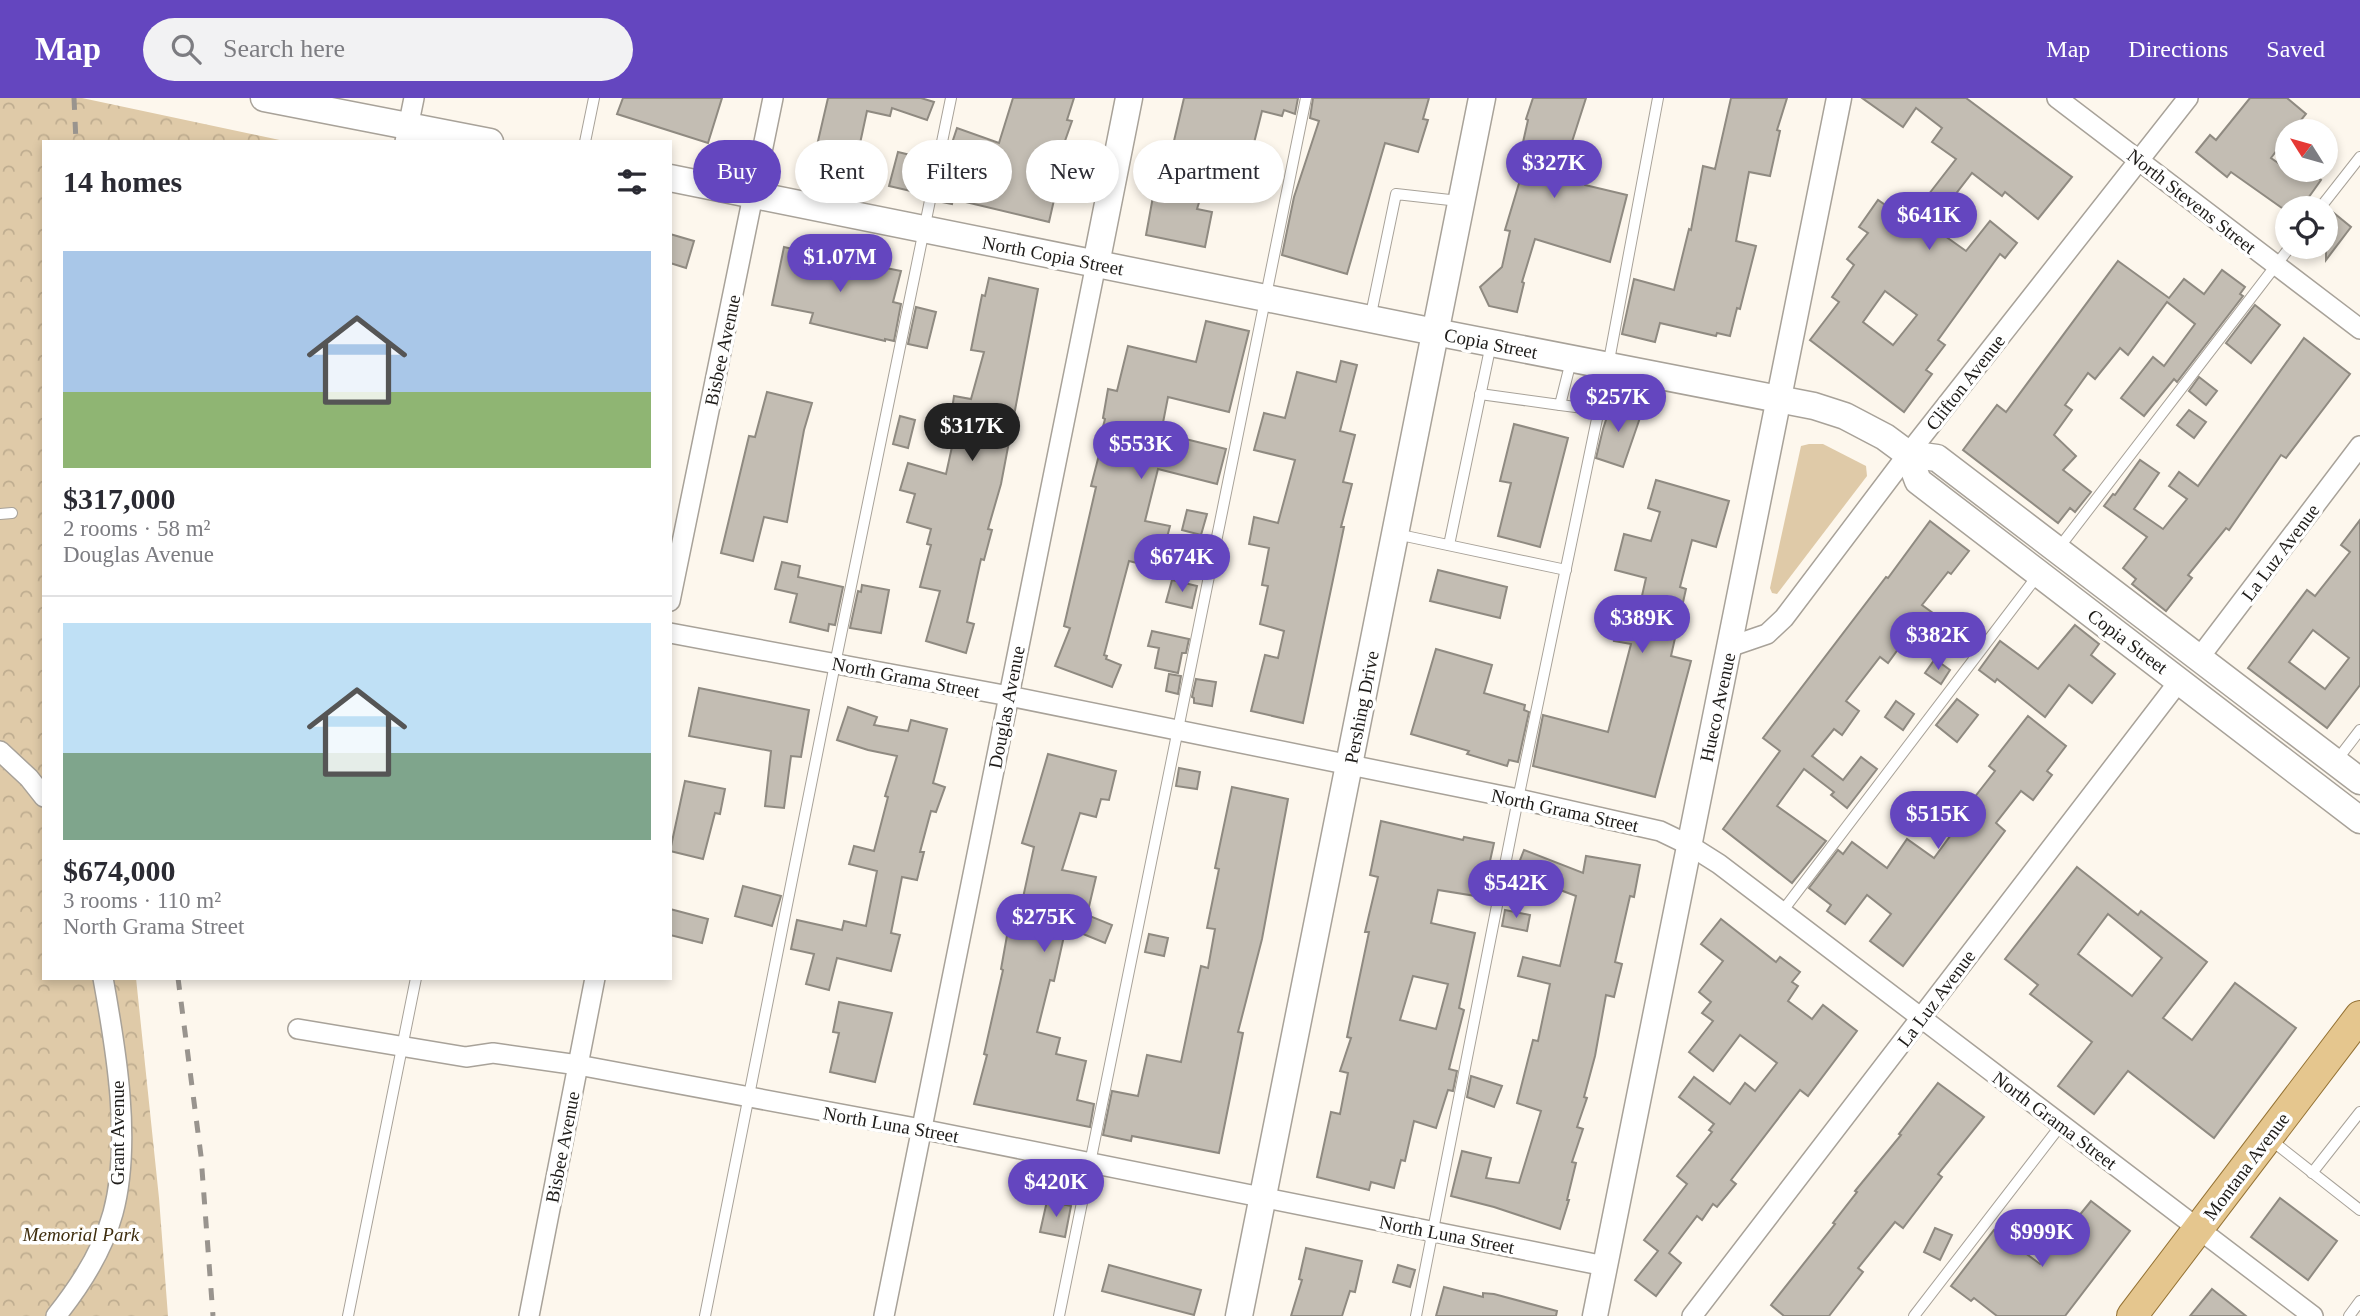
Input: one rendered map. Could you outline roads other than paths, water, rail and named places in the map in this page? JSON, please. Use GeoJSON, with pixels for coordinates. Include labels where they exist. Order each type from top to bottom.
{"type":"FeatureCollection","features":[{"type":"Feature","properties":{"kind":"main road"},"geometry":{"type":"LineString","coordinates":[[264,98],[406,134],[469,140]]}},
{"type":"Feature","properties":{"kind":"main road","name":"Douglas Avenue"},"geometry":{"type":"LineString","coordinates":[[1096,264],[1129,98]]}},
{"type":"Feature","properties":{"kind":"main road","name":"Pershing Drive"},"geometry":{"type":"LineString","coordinates":[[1240,1316],[1482,98]]}},
{"type":"Feature","properties":{"kind":"main road","name":"North Copia Street"},"geometry":{"type":"LineString","coordinates":[[672,178],[693,182]]}},
{"type":"Feature","properties":{"kind":"main road","name":"North Copia Street"},"geometry":{"type":"LineString","coordinates":[[781,200],[1435,332]]}},
{"type":"Feature","properties":{"kind":"main road","name":"Copia Street"},"geometry":{"type":"LineString","coordinates":[[1435,332],[1814,406],[1845,416],[1885,437],[1908,454],[1937,458],[2359,778]]}},
{"type":"Feature","properties":{"kind":"main road","name":"Copia Street"},"geometry":{"type":"LineString","coordinates":[[1908,454],[1918,481],[2360,820]]}},
{"type":"Feature","properties":{"kind":"main road","name":"Montana Avenue"},"geometry":{"type":"LineString","coordinates":[[2132,1316],[2360,1016]]}},
{"type":"Feature","properties":{"kind":"street"},"geometry":{"type":"LineString","coordinates":[[406,134],[414,98]]}},
{"type":"Feature","properties":{"kind":"street","name":"Bisbee Avenue"},"geometry":{"type":"LineString","coordinates":[[765,140],[773,98]]}},
{"type":"Feature","properties":{"kind":"street","name":"Hueco Avenue"},"geometry":{"type":"LineString","coordinates":[[1595,1316],[1839,98]]}},
{"type":"Feature","properties":{"kind":"street","name":"North Stevens Street"},"geometry":{"type":"LineString","coordinates":[[2057,98],[2360,329]]}},
{"type":"Feature","properties":{"kind":"street","name":"Clifton Avenue"},"geometry":{"type":"LineString","coordinates":[[1729,647],[1767,634],[1784,618],[1908,454],[2188,98]]}},
{"type":"Feature","properties":{"kind":"street","name":"Bisbee Avenue"},"geometry":{"type":"LineString","coordinates":[[672,591],[752,203]]}},
{"type":"Feature","properties":{"kind":"street","name":"Douglas Avenue"},"geometry":{"type":"LineString","coordinates":[[884,1316],[1096,264]]}},
{"type":"Feature","properties":{"kind":"street","name":"La Luz Avenue"},"geometry":{"type":"LineString","coordinates":[[2199,658],[2360,446]]}},
{"type":"Feature","properties":{"kind":"street","name":"North Grama Street"},"geometry":{"type":"LineString","coordinates":[[672,633],[1009,696],[1518,799],[1660,831],[1719,864],[2313,1316]]}},
{"type":"Feature","properties":{"kind":"street","name":"La Luz Avenue"},"geometry":{"type":"LineString","coordinates":[[1692,1316],[2180,680]]}},
{"type":"Feature","properties":{"kind":"street"},"geometry":{"type":"LineString","coordinates":[[0,751],[42,794]]}},
{"type":"Feature","properties":{"kind":"street","name":"Grant Avenue"},"geometry":{"type":"LineString","coordinates":[[56,1316],[82,1280],[104,1240],[116,1197],[120,1161],[120,1101],[114,1037],[103,980]]}},
{"type":"Feature","properties":{"kind":"street","name":"Bisbee Avenue"},"geometry":{"type":"LineString","coordinates":[[529,1316],[596,980]]}},
{"type":"Feature","properties":{"kind":"street","name":"North Luna Street"},"geometry":{"type":"LineString","coordinates":[[298,1029],[466,1057],[493,1053],[578,1065],[921,1129],[1605,1266]]}},
{"type":"Feature","properties":{"kind":"lane"},"geometry":{"type":"LineString","coordinates":[[585,140],[594,98]]}},
{"type":"Feature","properties":{"kind":"lane"},"geometry":{"type":"LineString","coordinates":[[705,1316],[951,98]]}},
{"type":"Feature","properties":{"kind":"lane"},"geometry":{"type":"LineString","coordinates":[[1059,1316],[1306,98]]}},
{"type":"Feature","properties":{"kind":"lane"},"geometry":{"type":"LineString","coordinates":[[1416,1316],[1518,799],[1608,366],[1658,98]]}},
{"type":"Feature","properties":{"kind":"lane"},"geometry":{"type":"LineString","coordinates":[[2329,196],[2360,157]]}},
{"type":"Feature","properties":{"kind":"lane"},"geometry":{"type":"LineString","coordinates":[[1370,319],[1396,194],[1461,202]]}},
{"type":"Feature","properties":{"kind":"lane"},"geometry":{"type":"LineString","coordinates":[[2058,549],[2281,259]]}},
{"type":"Feature","properties":{"kind":"lane"},"geometry":{"type":"LineString","coordinates":[[1449,545],[1491,343]]}},
{"type":"Feature","properties":{"kind":"lane"},"geometry":{"type":"LineString","coordinates":[[1560,405],[1572,359]]}},
{"type":"Feature","properties":{"kind":"lane"},"geometry":{"type":"LineString","coordinates":[[1480,394],[1599,410]]}},
{"type":"Feature","properties":{"kind":"lane"},"geometry":{"type":"LineString","coordinates":[[0,514],[12,513]]}},
{"type":"Feature","properties":{"kind":"lane"},"geometry":{"type":"LineString","coordinates":[[1395,534],[1566,570]]}},
{"type":"Feature","properties":{"kind":"lane"},"geometry":{"type":"LineString","coordinates":[[1782,913],[2038,574]]}},
{"type":"Feature","properties":{"kind":"lane"},"geometry":{"type":"LineString","coordinates":[[2335,762],[2360,730]]}},
{"type":"Feature","properties":{"kind":"lane"},"geometry":{"type":"LineString","coordinates":[[348,1316],[416,980]]}},
{"type":"Feature","properties":{"kind":"lane"},"geometry":{"type":"LineString","coordinates":[[2312,1172],[2360,1112]]}},
{"type":"Feature","properties":{"kind":"lane"},"geometry":{"type":"LineString","coordinates":[[1914,1316],[2061,1125]]}},
{"type":"Feature","properties":{"kind":"lane"},"geometry":{"type":"LineString","coordinates":[[2268,1137],[2360,1210]]}},
{"type":"Feature","properties":{"kind":"lane"},"geometry":{"type":"LineString","coordinates":[[2349,1316],[2360,1301]]}},
{"type":"Feature","properties":{"kind":"railway"},"geometry":{"type":"LineString","coordinates":[[74,98],[76,140]]}},
{"type":"Feature","properties":{"kind":"railway"},"geometry":{"type":"LineString","coordinates":[[178,980],[201,1156],[213,1316]]}},
{"type":"Feature","properties":{"kind":"park label","name":"Memorial Park"},"geometry":{"type":"Point","coordinates":[81,1234]}}]}
